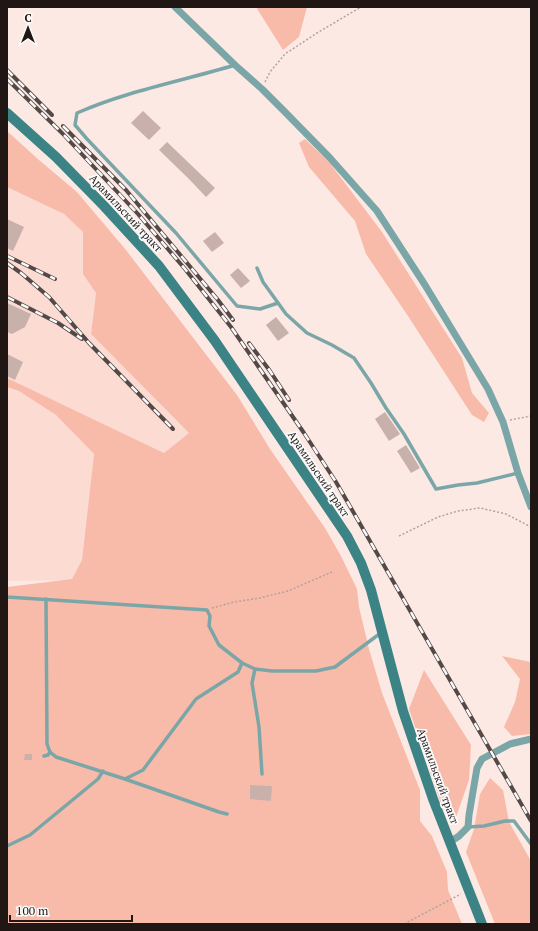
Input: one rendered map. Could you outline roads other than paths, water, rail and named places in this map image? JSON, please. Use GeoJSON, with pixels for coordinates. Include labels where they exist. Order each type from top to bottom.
{"type":"FeatureCollection","features":[{"type":"Feature","properties":{"kind":"main road","name":"Арамильский тракт"},"geometry":{"type":"LineString","coordinates":[[7,113],[56,157],[104,206],[159,266],[215,341],[347,536],[361,563],[371,590],[403,711],[428,783],[482,924]]}},
{"type":"Feature","properties":{"kind":"street"},"geometry":{"type":"LineString","coordinates":[[175,7],[262,89],[330,158],[377,211],[425,285],[488,389],[503,422],[518,473],[531,507]]}},
{"type":"Feature","properties":{"kind":"street"},"geometry":{"type":"LineString","coordinates":[[450,842],[468,827],[468,815],[476,768],[482,759],[510,744],[531,739]]}},
{"type":"Feature","properties":{"kind":"lane"},"geometry":{"type":"LineString","coordinates":[[235,65],[167,83],[97,105],[77,113],[75,124],[87,139],[176,233],[237,306],[260,309],[278,303]]}},
{"type":"Feature","properties":{"kind":"lane"},"geometry":{"type":"LineString","coordinates":[[257,268],[263,282],[286,314],[308,333],[354,358],[404,434],[436,489],[477,483],[518,473]]}},
{"type":"Feature","properties":{"kind":"lane"},"geometry":{"type":"LineString","coordinates":[[7,597],[207,610],[210,616],[209,626],[219,644],[242,663],[255,669],[272,671],[316,671],[335,667],[382,631]]}},
{"type":"Feature","properties":{"kind":"lane"},"geometry":{"type":"LineString","coordinates":[[46,599],[47,744],[50,752],[56,757],[227,814]]}},
{"type":"Feature","properties":{"kind":"lane"},"geometry":{"type":"LineString","coordinates":[[125,779],[143,770],[196,699],[238,672],[242,663]]}},
{"type":"Feature","properties":{"kind":"lane"},"geometry":{"type":"LineString","coordinates":[[255,669],[252,683],[259,727],[262,774]]}},
{"type":"Feature","properties":{"kind":"lane"},"geometry":{"type":"LineString","coordinates":[[44,756],[48,756],[50,752]]}},
{"type":"Feature","properties":{"kind":"lane"},"geometry":{"type":"LineString","coordinates":[[7,846],[30,835],[98,779],[103,772]]}},
{"type":"Feature","properties":{"kind":"lane"},"geometry":{"type":"LineString","coordinates":[[468,827],[514,821],[531,844]]}},
{"type":"Feature","properties":{"kind":"railway"},"geometry":{"type":"LineString","coordinates":[[7,70],[52,115]]}},
{"type":"Feature","properties":{"kind":"railway"},"geometry":{"type":"LineString","coordinates":[[7,79],[62,133],[138,214],[185,269],[231,327],[336,482],[531,821]]}},
{"type":"Feature","properties":{"kind":"railway"},"geometry":{"type":"LineString","coordinates":[[63,126],[126,190],[233,320]]}},
{"type":"Feature","properties":{"kind":"railway"},"geometry":{"type":"LineString","coordinates":[[7,256],[55,279]]}},
{"type":"Feature","properties":{"kind":"railway"},"geometry":{"type":"LineString","coordinates":[[7,263],[49,297],[89,343],[173,429]]}},
{"type":"Feature","properties":{"kind":"railway"},"geometry":{"type":"LineString","coordinates":[[7,297],[58,323],[82,339]]}},
{"type":"Feature","properties":{"kind":"railway"},"geometry":{"type":"LineString","coordinates":[[249,343],[289,400]]}}]}
